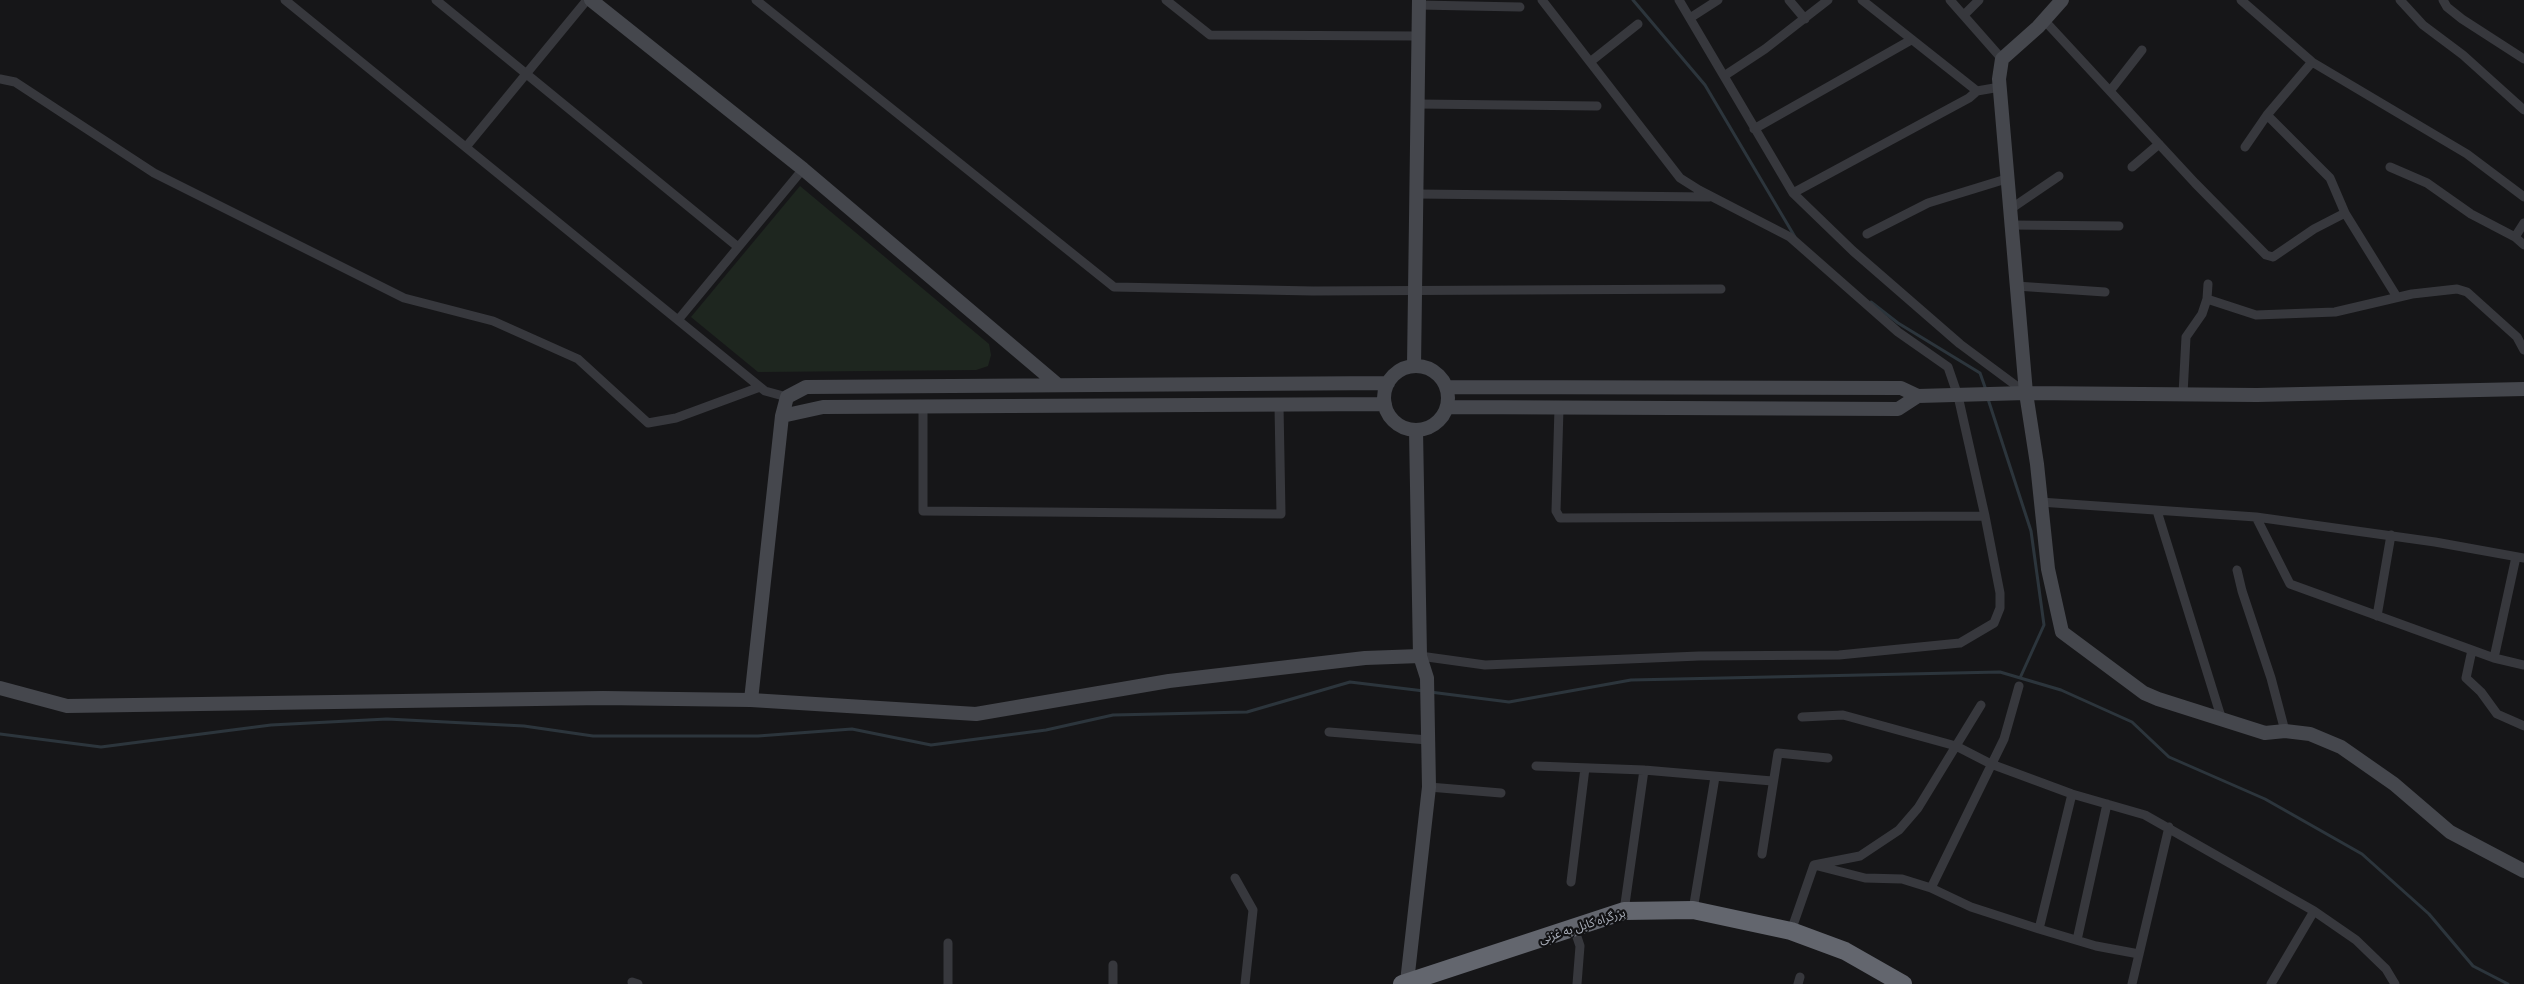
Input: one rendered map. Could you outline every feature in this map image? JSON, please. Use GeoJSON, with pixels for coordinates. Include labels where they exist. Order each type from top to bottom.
{"type":"FeatureCollection","features":[{"type":"Feature","properties":{"kind":"highway","name":"بزرگراه کابل به غزنی"},"geometry":{"type":"LineString","coordinates":[[1404,983],[1624,911],[1693,910],[1791,932],[1845,951],[1903,984]]}},
{"type":"Feature","properties":{"kind":"street"},"geometry":{"type":"LineString","coordinates":[[285,0],[765,391],[787,398]]}},
{"type":"Feature","properties":{"kind":"street"},"geometry":{"type":"LineString","coordinates":[[436,0],[738,247]]}},
{"type":"Feature","properties":{"kind":"street"},"geometry":{"type":"LineString","coordinates":[[466,147],[587,0]]}},
{"type":"Feature","properties":{"kind":"street"},"geometry":{"type":"LineString","coordinates":[[591,0],[803,169],[1058,385]]}},
{"type":"Feature","properties":{"kind":"street"},"geometry":{"type":"LineString","coordinates":[[756,0],[1114,286],[1303,291],[1721,289]]}},
{"type":"Feature","properties":{"kind":"street"},"geometry":{"type":"LineString","coordinates":[[1166,0],[1210,35],[1419,36]]}},
{"type":"Feature","properties":{"kind":"street"},"geometry":{"type":"LineString","coordinates":[[0,688],[67,706],[603,698],[750,700],[976,714],[1169,681],[1365,658],[1420,656],[1485,666],[1699,656],[1839,655],[1960,643],[1994,623],[2000,608],[2000,593],[1986,516],[1958,396],[1948,368],[1898,332],[1790,237],[1712,197],[1680,178],[1542,0]]}},
{"type":"Feature","properties":{"kind":"street"},"geometry":{"type":"LineString","coordinates":[[1679,0],[1793,193],[1853,251],[1960,344],[2026,393]]}},
{"type":"Feature","properties":{"kind":"street"},"geometry":{"type":"LineString","coordinates":[[1690,18],[1718,0]]}},
{"type":"Feature","properties":{"kind":"street"},"geometry":{"type":"LineString","coordinates":[[1789,0],[1804,18]]}},
{"type":"Feature","properties":{"kind":"street"},"geometry":{"type":"LineString","coordinates":[[1724,76],[1765,49],[1828,0]]}},
{"type":"Feature","properties":{"kind":"street"},"geometry":{"type":"LineString","coordinates":[[1862,0],[1977,91]]}},
{"type":"Feature","properties":{"kind":"street"},"geometry":{"type":"LineString","coordinates":[[1950,0],[2002,59]]}},
{"type":"Feature","properties":{"kind":"street"},"geometry":{"type":"LineString","coordinates":[[1964,15],[1979,0]]}},
{"type":"Feature","properties":{"kind":"street"},"geometry":{"type":"LineString","coordinates":[[2062,0],[2044,20],[2002,59],[2000,87],[2006,179],[2026,393],[2037,464],[2048,569],[2062,632],[2144,693],[2265,734],[2285,731],[2310,734],[2341,747],[2394,784],[2450,832],[2524,870]]}},
{"type":"Feature","properties":{"kind":"street"},"geometry":{"type":"LineString","coordinates":[[2241,0],[2312,62],[2467,154],[2524,197]]}},
{"type":"Feature","properties":{"kind":"street"},"geometry":{"type":"LineString","coordinates":[[2400,0],[2423,26],[2463,55],[2524,110]]}},
{"type":"Feature","properties":{"kind":"street"},"geometry":{"type":"LineString","coordinates":[[2443,0],[2447,7],[2462,20],[2524,60]]}},
{"type":"Feature","properties":{"kind":"street"},"geometry":{"type":"LineString","coordinates":[[1414,366],[1419,2],[1520,7]]}},
{"type":"Feature","properties":{"kind":"street"},"geometry":{"type":"LineString","coordinates":[[2044,20],[2194,184],[2266,255],[2273,257],[2314,229],[2345,213]]}},
{"type":"Feature","properties":{"kind":"street"},"geometry":{"type":"LineString","coordinates":[[1590,62],[1638,24]]}},
{"type":"Feature","properties":{"kind":"street"},"geometry":{"type":"LineString","coordinates":[[1754,129],[1911,40]]}},
{"type":"Feature","properties":{"kind":"street"},"geometry":{"type":"LineString","coordinates":[[2110,91],[2142,50]]}},
{"type":"Feature","properties":{"kind":"street"},"geometry":{"type":"LineString","coordinates":[[2246,148],[2266,115],[2312,62]]}},
{"type":"Feature","properties":{"kind":"street"},"geometry":{"type":"LineString","coordinates":[[0,79],[15,82],[154,174],[404,298],[493,322],[578,359],[648,423],[676,418],[760,387]]}},
{"type":"Feature","properties":{"kind":"street"},"geometry":{"type":"LineString","coordinates":[[1793,193],[1970,98],[1977,91],[2000,87]]}},
{"type":"Feature","properties":{"kind":"street"},"geometry":{"type":"LineString","coordinates":[[1418,104],[1597,106]]}},
{"type":"Feature","properties":{"kind":"street"},"geometry":{"type":"LineString","coordinates":[[2266,115],[2330,178],[2345,213],[2397,297]]}},
{"type":"Feature","properties":{"kind":"street"},"geometry":{"type":"LineString","coordinates":[[2132,167],[2159,144]]}},
{"type":"Feature","properties":{"kind":"street"},"geometry":{"type":"LineString","coordinates":[[2390,167],[2427,183],[2471,214],[2515,237],[2524,245]]}},
{"type":"Feature","properties":{"kind":"street"},"geometry":{"type":"LineString","coordinates":[[678,320],[803,169]]}},
{"type":"Feature","properties":{"kind":"street"},"geometry":{"type":"LineString","coordinates":[[2009,210],[2060,176]]}},
{"type":"Feature","properties":{"kind":"street"},"geometry":{"type":"LineString","coordinates":[[1866,234],[1928,203],[2006,179]]}},
{"type":"Feature","properties":{"kind":"street"},"geometry":{"type":"LineString","coordinates":[[1416,194],[1712,197]]}},
{"type":"Feature","properties":{"kind":"street"},"geometry":{"type":"LineString","coordinates":[[2515,237],[2524,223]]}},
{"type":"Feature","properties":{"kind":"street"},"geometry":{"type":"LineString","coordinates":[[2010,225],[2119,226]]}},
{"type":"Feature","properties":{"kind":"street"},"geometry":{"type":"LineString","coordinates":[[2183,394],[2186,338],[2202,314],[2208,299],[2208,284]]}},
{"type":"Feature","properties":{"kind":"street"},"geometry":{"type":"LineString","coordinates":[[2016,286],[2105,292]]}},
{"type":"Feature","properties":{"kind":"street"},"geometry":{"type":"LineString","coordinates":[[2208,299],[2256,315],[2335,312],[2397,297],[2457,290],[2467,292],[2516,336],[2524,350]]}},
{"type":"Feature","properties":{"kind":"street"},"geometry":{"type":"LineString","coordinates":[[1414,366],[1425,367],[1434,371],[1447,387],[1447,407],[1435,423],[1416,430],[1406,428],[1396,422],[1389,414],[1385,404],[1384,393],[1394,374],[1403,368],[1414,366]]}},
{"type":"Feature","properties":{"kind":"street"},"geometry":{"type":"LineString","coordinates":[[750,700],[782,416],[787,398],[806,387],[1388,383]]}},
{"type":"Feature","properties":{"kind":"street"},"geometry":{"type":"LineString","coordinates":[[1447,387],[1901,388],[1918,396],[2026,393],[2399,393],[2524,389]]}},
{"type":"Feature","properties":{"kind":"street"},"geometry":{"type":"LineString","coordinates":[[1447,407],[1898,409],[1918,396]]}},
{"type":"Feature","properties":{"kind":"street"},"geometry":{"type":"LineString","coordinates":[[782,416],[823,407],[1385,404]]}},
{"type":"Feature","properties":{"kind":"street"},"geometry":{"type":"LineString","coordinates":[[923,406],[923,511],[1281,514],[1279,406]]}},
{"type":"Feature","properties":{"kind":"street"},"geometry":{"type":"LineString","coordinates":[[1559,408],[1556,511],[1560,518],[1986,516]]}},
{"type":"Feature","properties":{"kind":"street"},"geometry":{"type":"LineString","coordinates":[[1404,983],[1429,787],[1427,678],[1420,656],[1416,430]]}},
{"type":"Feature","properties":{"kind":"street"},"geometry":{"type":"LineString","coordinates":[[2040,502],[2256,517],[2391,535],[2520,557],[2494,658]]}},
{"type":"Feature","properties":{"kind":"street"},"geometry":{"type":"LineString","coordinates":[[2157,511],[2222,720]]}},
{"type":"Feature","properties":{"kind":"street"},"geometry":{"type":"LineString","coordinates":[[2256,517],[2290,584],[2494,658],[2524,665]]}},
{"type":"Feature","properties":{"kind":"street"},"geometry":{"type":"LineString","coordinates":[[2377,616],[2391,535]]}},
{"type":"Feature","properties":{"kind":"street"},"geometry":{"type":"LineString","coordinates":[[2237,570],[2242,591],[2271,678],[2285,731]]}},
{"type":"Feature","properties":{"kind":"street"},"geometry":{"type":"LineString","coordinates":[[2472,650],[2466,678],[2481,692],[2497,714],[2524,726]]}},
{"type":"Feature","properties":{"kind":"street"},"geometry":{"type":"LineString","coordinates":[[1931,888],[2004,739],[2019,686]]}},
{"type":"Feature","properties":{"kind":"street"},"geometry":{"type":"LineString","coordinates":[[1814,865],[1860,856],[1899,830],[1918,808],[1980,705]]}},
{"type":"Feature","properties":{"kind":"street"},"geometry":{"type":"LineString","coordinates":[[1802,718],[1844,716],[1956,746],[1991,764],[2072,794],[2145,815],[2314,911],[2356,940],[2386,969],[2394,984]]}},
{"type":"Feature","properties":{"kind":"street"},"geometry":{"type":"LineString","coordinates":[[1329,732],[1428,735]]}},
{"type":"Feature","properties":{"kind":"street"},"geometry":{"type":"LineString","coordinates":[[1762,854],[1772,781],[1778,753],[1828,758]]}},
{"type":"Feature","properties":{"kind":"street"},"geometry":{"type":"LineString","coordinates":[[1536,766],[1644,770],[1772,781]]}},
{"type":"Feature","properties":{"kind":"street"},"geometry":{"type":"LineString","coordinates":[[1572,882],[1585,768]]}},
{"type":"Feature","properties":{"kind":"street"},"geometry":{"type":"LineString","coordinates":[[1624,911],[1644,770]]}},
{"type":"Feature","properties":{"kind":"street"},"geometry":{"type":"LineString","coordinates":[[1693,910],[1715,777]]}},
{"type":"Feature","properties":{"kind":"street"},"geometry":{"type":"LineString","coordinates":[[1429,787],[1501,793]]}},
{"type":"Feature","properties":{"kind":"street"},"geometry":{"type":"LineString","coordinates":[[2039,929],[2072,794]]}},
{"type":"Feature","properties":{"kind":"street"},"geometry":{"type":"LineString","coordinates":[[2077,940],[2107,804]]}},
{"type":"Feature","properties":{"kind":"street"},"geometry":{"type":"LineString","coordinates":[[2132,984],[2169,827]]}},
{"type":"Feature","properties":{"kind":"street"},"geometry":{"type":"LineString","coordinates":[[1814,865],[1865,878],[1902,879],[1931,888],[1970,907],[2039,929],[2139,954]]}},
{"type":"Feature","properties":{"kind":"street"},"geometry":{"type":"LineString","coordinates":[[1791,932],[1814,865]]}},
{"type":"Feature","properties":{"kind":"street"},"geometry":{"type":"LineString","coordinates":[[1235,878],[1253,910],[1245,984]]}},
{"type":"Feature","properties":{"kind":"street"},"geometry":{"type":"LineString","coordinates":[[2271,984],[2314,911]]}},
{"type":"Feature","properties":{"kind":"street"},"geometry":{"type":"LineString","coordinates":[[1574,928],[1580,946],[1577,984]]}},
{"type":"Feature","properties":{"kind":"street"},"geometry":{"type":"LineString","coordinates":[[948,943],[948,984]]}},
{"type":"Feature","properties":{"kind":"street"},"geometry":{"type":"LineString","coordinates":[[1113,965],[1113,984]]}},
{"type":"Feature","properties":{"kind":"shaded area"},"geometry":{"type":"Polygon","coordinates":[[[800,186],[989,344],[991,355],[988,366],[976,370],[758,372],[691,317],[800,186]]]}},
{"type":"Feature","properties":{"kind":"waterway"},"geometry":{"type":"LineString","coordinates":[[1633,0],[1705,85],[1795,237]]}},
{"type":"Feature","properties":{"kind":"waterway"},"geometry":{"type":"LineString","coordinates":[[1871,302],[1898,323],[1980,373],[1986,390]]}},
{"type":"Feature","properties":{"kind":"waterway"},"geometry":{"type":"LineString","coordinates":[[1988,399],[2031,531],[2044,625],[2020,678]]}},
{"type":"Feature","properties":{"kind":"waterway"},"geometry":{"type":"LineString","coordinates":[[1430,692],[1509,702],[1631,680],[2000,672],[2061,690],[2132,722],[2169,757],[2265,799],[2362,854],[2429,914],[2473,966],[2508,984]]}},
{"type":"Feature","properties":{"kind":"waterway"},"geometry":{"type":"LineString","coordinates":[[0,734],[101,747],[271,725],[387,719],[524,726],[593,736],[758,736],[852,729],[931,745],[1046,730],[1113,715],[1247,712],[1350,682],[1424,691]]}}]}
